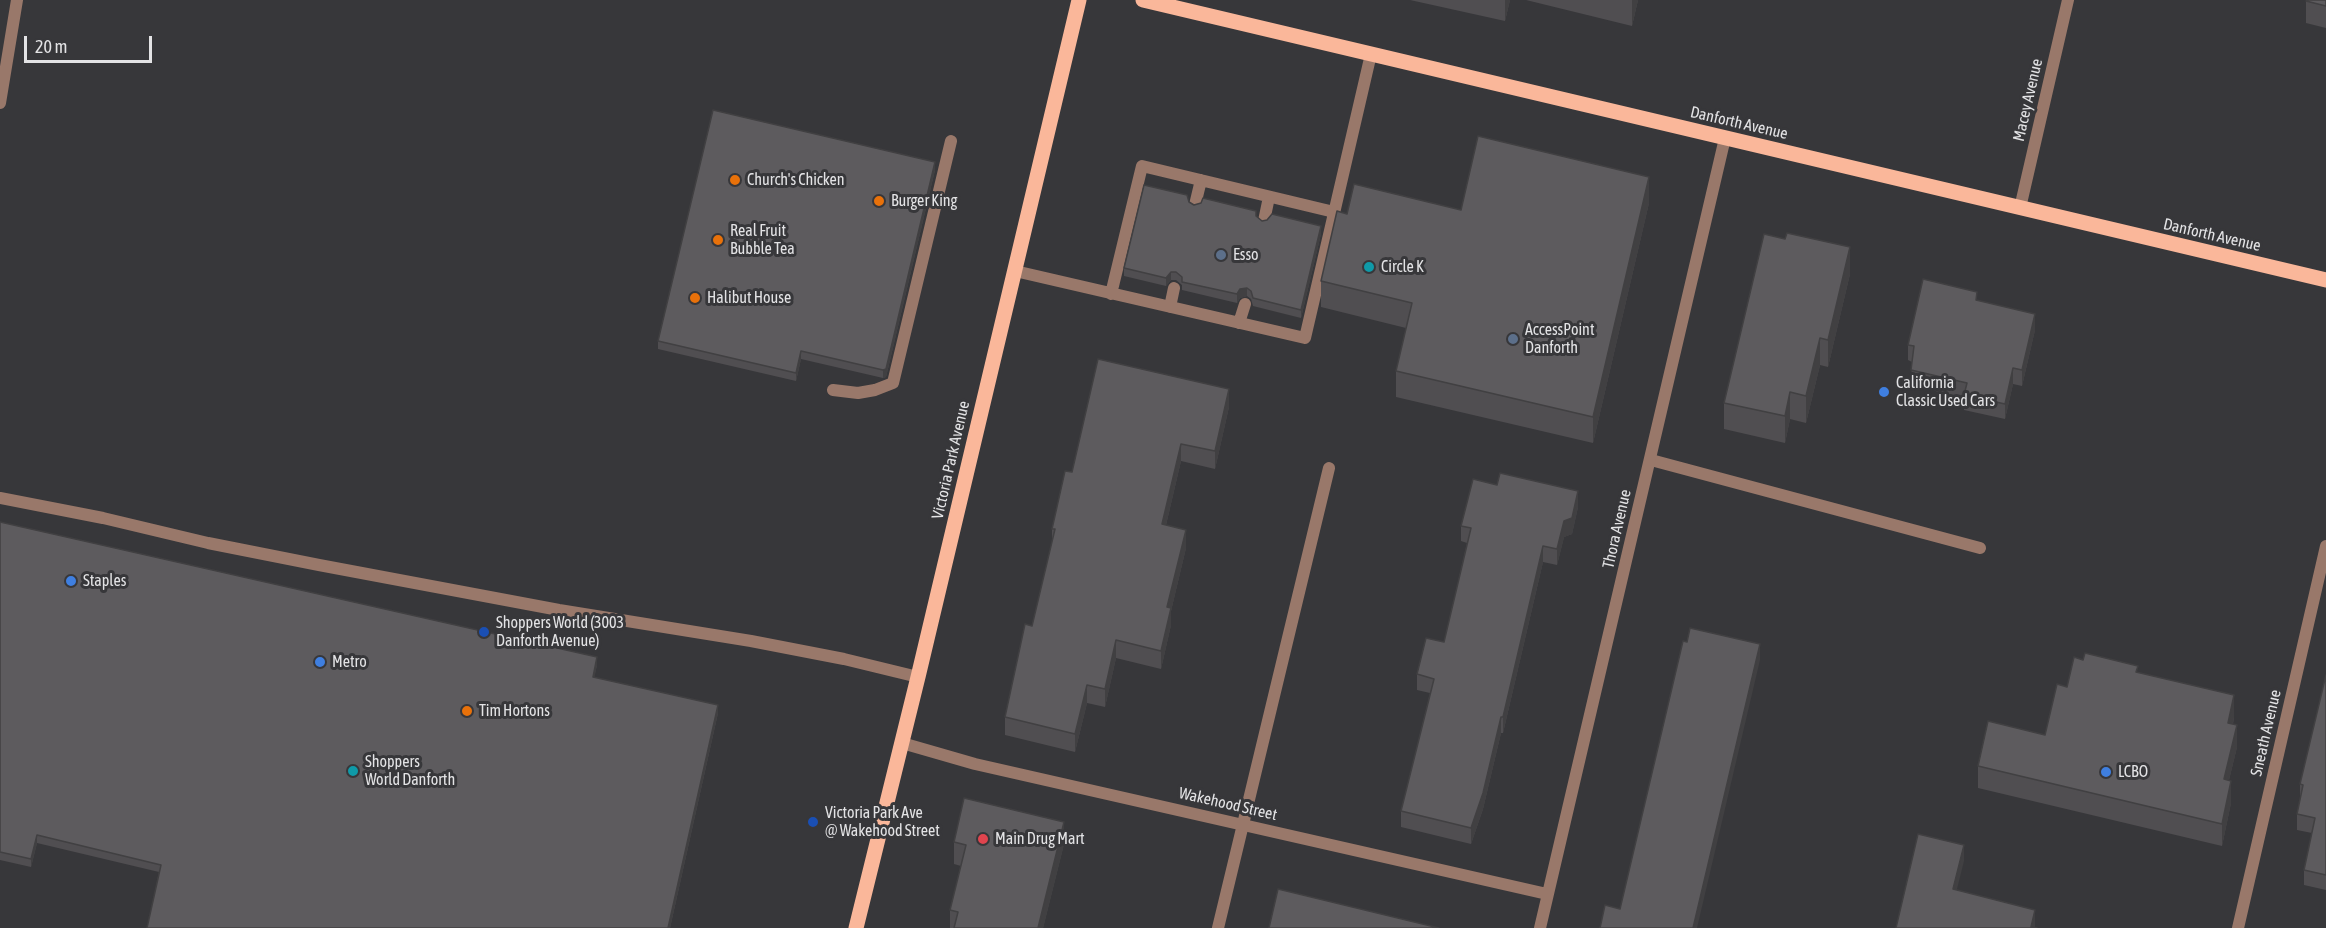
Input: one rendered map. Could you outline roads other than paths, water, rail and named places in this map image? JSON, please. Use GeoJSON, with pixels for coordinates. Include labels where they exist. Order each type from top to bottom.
{"type":"FeatureCollection","features":[{"type":"Feature","properties":{"kind":"main road","name":"Victoria Park Avenue"},"geometry":{"type":"LineString","coordinates":[[856,928],[918,678],[1079,0]]}},
{"type":"Feature","properties":{"kind":"main road","name":"Danforth Avenue"},"geometry":{"type":"LineString","coordinates":[[1143,0],[2326,280]]}},
{"type":"Feature","properties":{"kind":"street"},"geometry":{"type":"LineString","coordinates":[[0,103],[17,0]]}},
{"type":"Feature","properties":{"kind":"street","name":"Macey Avenue"},"geometry":{"type":"LineString","coordinates":[[2020,208],[2068,0]]}},
{"type":"Feature","properties":{"kind":"street"},"geometry":{"type":"LineString","coordinates":[[1015,271],[1305,339],[1371,54]]}},
{"type":"Feature","properties":{"kind":"street","name":"Thora Avenue"},"geometry":{"type":"LineString","coordinates":[[1540,928],[1725,138]]}},
{"type":"Feature","properties":{"kind":"street"},"geometry":{"type":"LineString","coordinates":[[833,390],[858,393],[875,390],[892,383],[951,141]]}},
{"type":"Feature","properties":{"kind":"street"},"geometry":{"type":"LineString","coordinates":[[1111,294],[1142,166],[1334,213]]}},
{"type":"Feature","properties":{"kind":"street"},"geometry":{"type":"LineString","coordinates":[[1195,205],[1201,180]]}},
{"type":"Feature","properties":{"kind":"street"},"geometry":{"type":"LineString","coordinates":[[1264,221],[1269,197]]}},
{"type":"Feature","properties":{"kind":"street"},"geometry":{"type":"LineString","coordinates":[[1170,307],[1174,288]]}},
{"type":"Feature","properties":{"kind":"street"},"geometry":{"type":"LineString","coordinates":[[1239,323],[1245,304]]}},
{"type":"Feature","properties":{"kind":"street"},"geometry":{"type":"LineString","coordinates":[[1651,460],[1980,548]]}},
{"type":"Feature","properties":{"kind":"street"},"geometry":{"type":"LineString","coordinates":[[1218,928],[1329,468]]}},
{"type":"Feature","properties":{"kind":"street"},"geometry":{"type":"LineString","coordinates":[[0,498],[103,518],[319,566],[558,610],[751,640],[853,661],[918,678]]}},
{"type":"Feature","properties":{"kind":"street","name":"Sneath Avenue"},"geometry":{"type":"LineString","coordinates":[[2238,928],[2326,546]]}},
{"type":"Feature","properties":{"kind":"street","name":"Wakehood Street"},"geometry":{"type":"LineString","coordinates":[[902,743],[975,764],[1547,894]]}},
{"type":"Feature","properties":{"kind":"place","name":"Church's Chicken"},"geometry":{"type":"Point","coordinates":[735,180]}},
{"type":"Feature","properties":{"kind":"place","name":"Burger King"},"geometry":{"type":"Point","coordinates":[879,201]}},
{"type":"Feature","properties":{"kind":"place","name":"Real Fruit Bubble Tea"},"geometry":{"type":"Point","coordinates":[718,240]}},
{"type":"Feature","properties":{"kind":"place","name":"Esso"},"geometry":{"type":"Point","coordinates":[1221,255]}},
{"type":"Feature","properties":{"kind":"place","name":"Circle K"},"geometry":{"type":"Point","coordinates":[1369,267]}},
{"type":"Feature","properties":{"kind":"place","name":"Halibut House"},"geometry":{"type":"Point","coordinates":[695,298]}},
{"type":"Feature","properties":{"kind":"place","name":"AccessPoint Danforth"},"geometry":{"type":"Point","coordinates":[1513,339]}},
{"type":"Feature","properties":{"kind":"place","name":"California Classic Used Cars"},"geometry":{"type":"Point","coordinates":[1884,392]}},
{"type":"Feature","properties":{"kind":"place","name":"Staples"},"geometry":{"type":"Point","coordinates":[71,581]}},
{"type":"Feature","properties":{"kind":"place","name":"Shoppers World (3003 Danforth Avenue)"},"geometry":{"type":"Point","coordinates":[484,632]}},
{"type":"Feature","properties":{"kind":"place","name":"Metro"},"geometry":{"type":"Point","coordinates":[320,662]}},
{"type":"Feature","properties":{"kind":"place","name":"Tim Hortons"},"geometry":{"type":"Point","coordinates":[467,711]}},
{"type":"Feature","properties":{"kind":"place","name":"Shoppers World Danforth"},"geometry":{"type":"Point","coordinates":[353,771]}},
{"type":"Feature","properties":{"kind":"place","name":"LCBO"},"geometry":{"type":"Point","coordinates":[2106,772]}},
{"type":"Feature","properties":{"kind":"place","name":"Victoria Park Ave @ Wakehood Street"},"geometry":{"type":"Point","coordinates":[813,822]}},
{"type":"Feature","properties":{"kind":"place","name":"Main Drug Mart"},"geometry":{"type":"Point","coordinates":[983,839]}}]}
